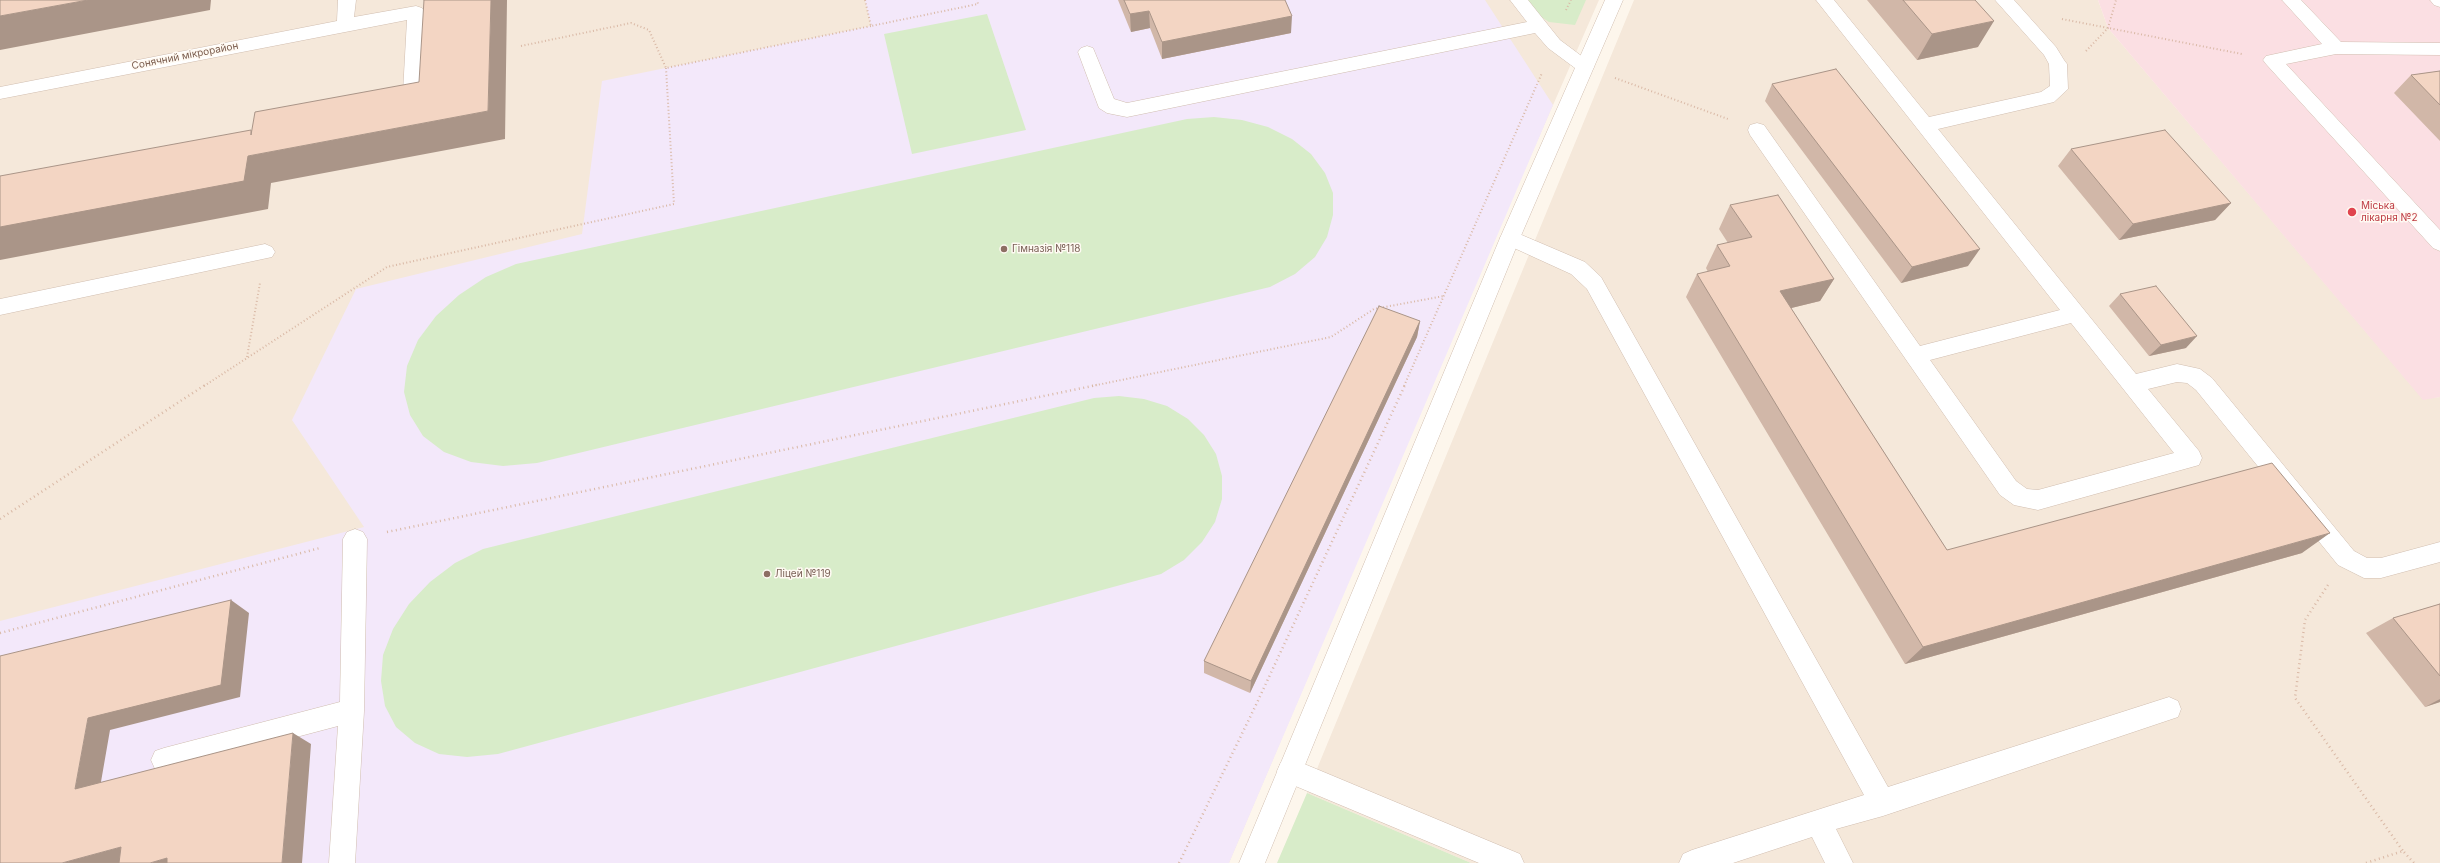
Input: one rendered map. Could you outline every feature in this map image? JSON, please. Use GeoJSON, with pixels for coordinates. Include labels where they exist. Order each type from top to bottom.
{"type":"FeatureCollection","features":[{"type":"Feature","properties":{"kind":"street"},"geometry":{"type":"LineString","coordinates":[[345,24],[347,0]]}},
{"type":"Feature","properties":{"kind":"street"},"geometry":{"type":"LineString","coordinates":[[1519,0],[1538,26],[1554,44],[1585,66]]}},
{"type":"Feature","properties":{"kind":"street"},"geometry":{"type":"LineString","coordinates":[[1252,863],[1510,238],[1614,0]]}},
{"type":"Feature","properties":{"kind":"street"},"geometry":{"type":"LineString","coordinates":[[1757,130],[2008,488],[2022,498],[2038,500],[2191,458],[1825,0]]}},
{"type":"Feature","properties":{"kind":"street"},"geometry":{"type":"LineString","coordinates":[[2291,0],[2336,48]]}},
{"type":"Feature","properties":{"kind":"street"},"geometry":{"type":"LineString","coordinates":[[1925,125],[2047,98],[2059,89],[2060,77],[2058,64],[2050,51],[2007,4]]}},
{"type":"Feature","properties":{"kind":"street","name":"Сонячний мікрорайон"},"geometry":{"type":"LineString","coordinates":[[0,93],[345,24],[416,12],[412,97],[381,102]]}},
{"type":"Feature","properties":{"kind":"street"},"geometry":{"type":"LineString","coordinates":[[1087,52],[1106,103],[1114,108],[1127,110],[1538,26]]}},
{"type":"Feature","properties":{"kind":"street"},"geometry":{"type":"LineString","coordinates":[[2272,60],[2336,48],[2440,48]]}},
{"type":"Feature","properties":{"kind":"street"},"geometry":{"type":"LineString","coordinates":[[2272,60],[2440,243]]}},
{"type":"Feature","properties":{"kind":"street"},"geometry":{"type":"LineString","coordinates":[[1510,238],[1578,268],[1594,283],[1883,803]]}},
{"type":"Feature","properties":{"kind":"street"},"geometry":{"type":"LineString","coordinates":[[0,307],[265,252]]}},
{"type":"Feature","properties":{"kind":"street"},"geometry":{"type":"LineString","coordinates":[[1915,356],[2075,314]]}},
{"type":"Feature","properties":{"kind":"street"},"geometry":{"type":"LineString","coordinates":[[2131,384],[2177,373],[2192,375],[2204,384],[2346,558],[2364,568],[2381,568],[2440,552]]}},
{"type":"Feature","properties":{"kind":"street"},"geometry":{"type":"LineString","coordinates":[[342,863],[352,711],[355,538]]}},
{"type":"Feature","properties":{"kind":"street"},"geometry":{"type":"LineString","coordinates":[[1692,863],[1883,803],[2169,709]]}},
{"type":"Feature","properties":{"kind":"street"},"geometry":{"type":"LineString","coordinates":[[164,760],[352,711]]}},
{"type":"Feature","properties":{"kind":"street"},"geometry":{"type":"LineString","coordinates":[[1290,771],[1511,863]]}},
{"type":"Feature","properties":{"kind":"street"},"geometry":{"type":"LineString","coordinates":[[1818,823],[1840,863]]}},
{"type":"Feature","properties":{"kind":"path"},"geometry":{"type":"LineString","coordinates":[[865,0],[871,26]]}},
{"type":"Feature","properties":{"kind":"path"},"geometry":{"type":"LineString","coordinates":[[666,68],[978,4],[977,0]]}},
{"type":"Feature","properties":{"kind":"path"},"geometry":{"type":"LineString","coordinates":[[1179,863],[1255,707],[1444,296],[1554,44],[1559,24],[1571,0]]}},
{"type":"Feature","properties":{"kind":"path"},"geometry":{"type":"LineString","coordinates":[[2060,77],[2108,28],[2116,0]]}},
{"type":"Feature","properties":{"kind":"path"},"geometry":{"type":"LineString","coordinates":[[2007,4],[2108,28],[2272,60]]}},
{"type":"Feature","properties":{"kind":"path"},"geometry":{"type":"LineString","coordinates":[[0,519],[387,266],[674,204],[666,68],[649,30],[632,23],[521,46]]}},
{"type":"Feature","properties":{"kind":"path"},"geometry":{"type":"LineString","coordinates":[[1585,66],[1757,130]]}},
{"type":"Feature","properties":{"kind":"path"},"geometry":{"type":"LineString","coordinates":[[247,358],[265,252]]}},
{"type":"Feature","properties":{"kind":"path"},"geometry":{"type":"LineString","coordinates":[[0,633],[355,538],[1331,337],[1374,309],[1444,296]]}},
{"type":"Feature","properties":{"kind":"path"},"geometry":{"type":"LineString","coordinates":[[2346,558],[2305,620],[2295,698],[2402,851],[2414,863]]}},
{"type":"Feature","properties":{"kind":"path"},"geometry":{"type":"LineString","coordinates":[[2366,863],[2402,851]]}},
{"type":"Feature","properties":{"kind":"shaded area"},"geometry":{"type":"Polygon","coordinates":[[[0,0],[1599,0],[1483,265],[1229,863],[0,863],[0,0]]]}},
{"type":"Feature","properties":{"kind":"shaded area"},"geometry":{"type":"Polygon","coordinates":[[[865,0],[1485,0],[1553,105],[1229,863],[0,863],[0,621],[364,527],[292,420],[356,289],[582,234],[602,81],[871,26],[865,0]]]}},
{"type":"Feature","properties":{"kind":"shaded area"},"geometry":{"type":"Polygon","coordinates":[[[1634,0],[2098,0],[2108,28],[2423,399],[2440,397],[2440,863],[1471,863],[1307,793],[1634,0]]]}},
{"type":"Feature","properties":{"kind":"shaded area","name":"Міська лікарня №2"},"geometry":{"type":"Polygon","coordinates":[[[2098,0],[2440,0],[2440,397],[2423,400],[2108,28],[2098,0]]]}},
{"type":"Feature","properties":{"kind":"green space"},"geometry":{"type":"Polygon","coordinates":[[[1526,0],[1586,0],[1575,25],[1549,22],[1535,13],[1526,0]]]}},
{"type":"Feature","properties":{"kind":"green space"},"geometry":{"type":"Polygon","coordinates":[[[987,14],[1026,130],[912,154],[884,34],[987,14]]]}},
{"type":"Feature","properties":{"kind":"green space"},"geometry":{"type":"Polygon","coordinates":[[[1214,117],[1242,120],[1268,127],[1292,139],[1311,154],[1325,173],[1333,193],[1333,215],[1327,237],[1315,257],[1295,274],[1270,287],[537,463],[503,466],[471,462],[444,452],[423,436],[410,415],[404,392],[407,366],[418,340],[436,316],[459,295],[486,277],[516,264],[1187,119],[1214,117]]]}},
{"type":"Feature","properties":{"kind":"green space"},"geometry":{"type":"Polygon","coordinates":[[[1119,396],[1144,399],[1167,406],[1188,419],[1204,435],[1216,454],[1222,476],[1222,499],[1215,522],[1202,542],[1184,560],[1161,574],[498,754],[467,757],[439,754],[415,743],[396,727],[385,706],[381,681],[383,655],[393,629],[409,604],[430,582],[455,563],[483,549],[1094,398],[1119,396]]]}},
{"type":"Feature","properties":{"kind":"green space"},"geometry":{"type":"Polygon","coordinates":[[[1307,793],[1471,863],[1277,863],[1307,793]]]}},
{"type":"Feature","properties":{"kind":"building"},"geometry":{"type":"Polygon","coordinates":[[[0,0],[88,0],[0,16],[0,0]]]}},
{"type":"Feature","properties":{"kind":"building"},"geometry":{"type":"Polygon","coordinates":[[[424,0],[491,0],[488,111],[248,156],[244,181],[0,227],[0,176],[251,130],[251,135],[255,112],[419,82],[424,0]]]}},
{"type":"Feature","properties":{"kind":"building"},"geometry":{"type":"Polygon","coordinates":[[[1124,0],[1285,0],[1292,16],[1162,42],[1149,11],[1130,14],[1124,0]]]}},
{"type":"Feature","properties":{"kind":"building"},"geometry":{"type":"Polygon","coordinates":[[[1903,0],[1975,0],[1994,21],[1932,34],[1903,0]]]}},
{"type":"Feature","properties":{"kind":"building"},"geometry":{"type":"Polygon","coordinates":[[[1836,69],[1980,249],[1912,267],[1772,84],[1836,69]]]}},
{"type":"Feature","properties":{"kind":"building"},"geometry":{"type":"Polygon","coordinates":[[[2440,71],[2440,105],[2411,75],[2440,71]]]}},
{"type":"Feature","properties":{"kind":"building"},"geometry":{"type":"Polygon","coordinates":[[[2165,130],[2231,203],[2133,224],[2071,149],[2165,130]]]}},
{"type":"Feature","properties":{"kind":"building"},"geometry":{"type":"Polygon","coordinates":[[[1778,195],[1834,279],[1780,291],[1947,550],[2272,463],[2330,533],[1923,647],[1697,274],[1730,266],[1717,245],[1752,237],[1730,205],[1778,195]]]}},
{"type":"Feature","properties":{"kind":"building"},"geometry":{"type":"Polygon","coordinates":[[[2156,286],[2197,336],[2161,345],[2120,294],[2156,286]]]}},
{"type":"Feature","properties":{"kind":"building"},"geometry":{"type":"Polygon","coordinates":[[[1379,306],[1420,321],[1251,681],[1204,661],[1379,306]]]}},
{"type":"Feature","properties":{"kind":"building"},"geometry":{"type":"Polygon","coordinates":[[[231,600],[221,685],[88,718],[75,789],[293,733],[282,863],[167,863],[167,858],[150,863],[119,863],[121,847],[62,863],[0,863],[0,656],[231,600]]]}},
{"type":"Feature","properties":{"kind":"building"},"geometry":{"type":"Polygon","coordinates":[[[2440,604],[2440,676],[2393,618],[2440,604]]]}},
{"type":"Feature","properties":{"kind":"place","name":"Міська лікарня №2"},"geometry":{"type":"Point","coordinates":[2352,212]}},
{"type":"Feature","properties":{"kind":"place","name":"Гімназія №118"},"geometry":{"type":"Point","coordinates":[1004,249]}},
{"type":"Feature","properties":{"kind":"place","name":"Ліцей №119"},"geometry":{"type":"Point","coordinates":[767,574]}}]}
